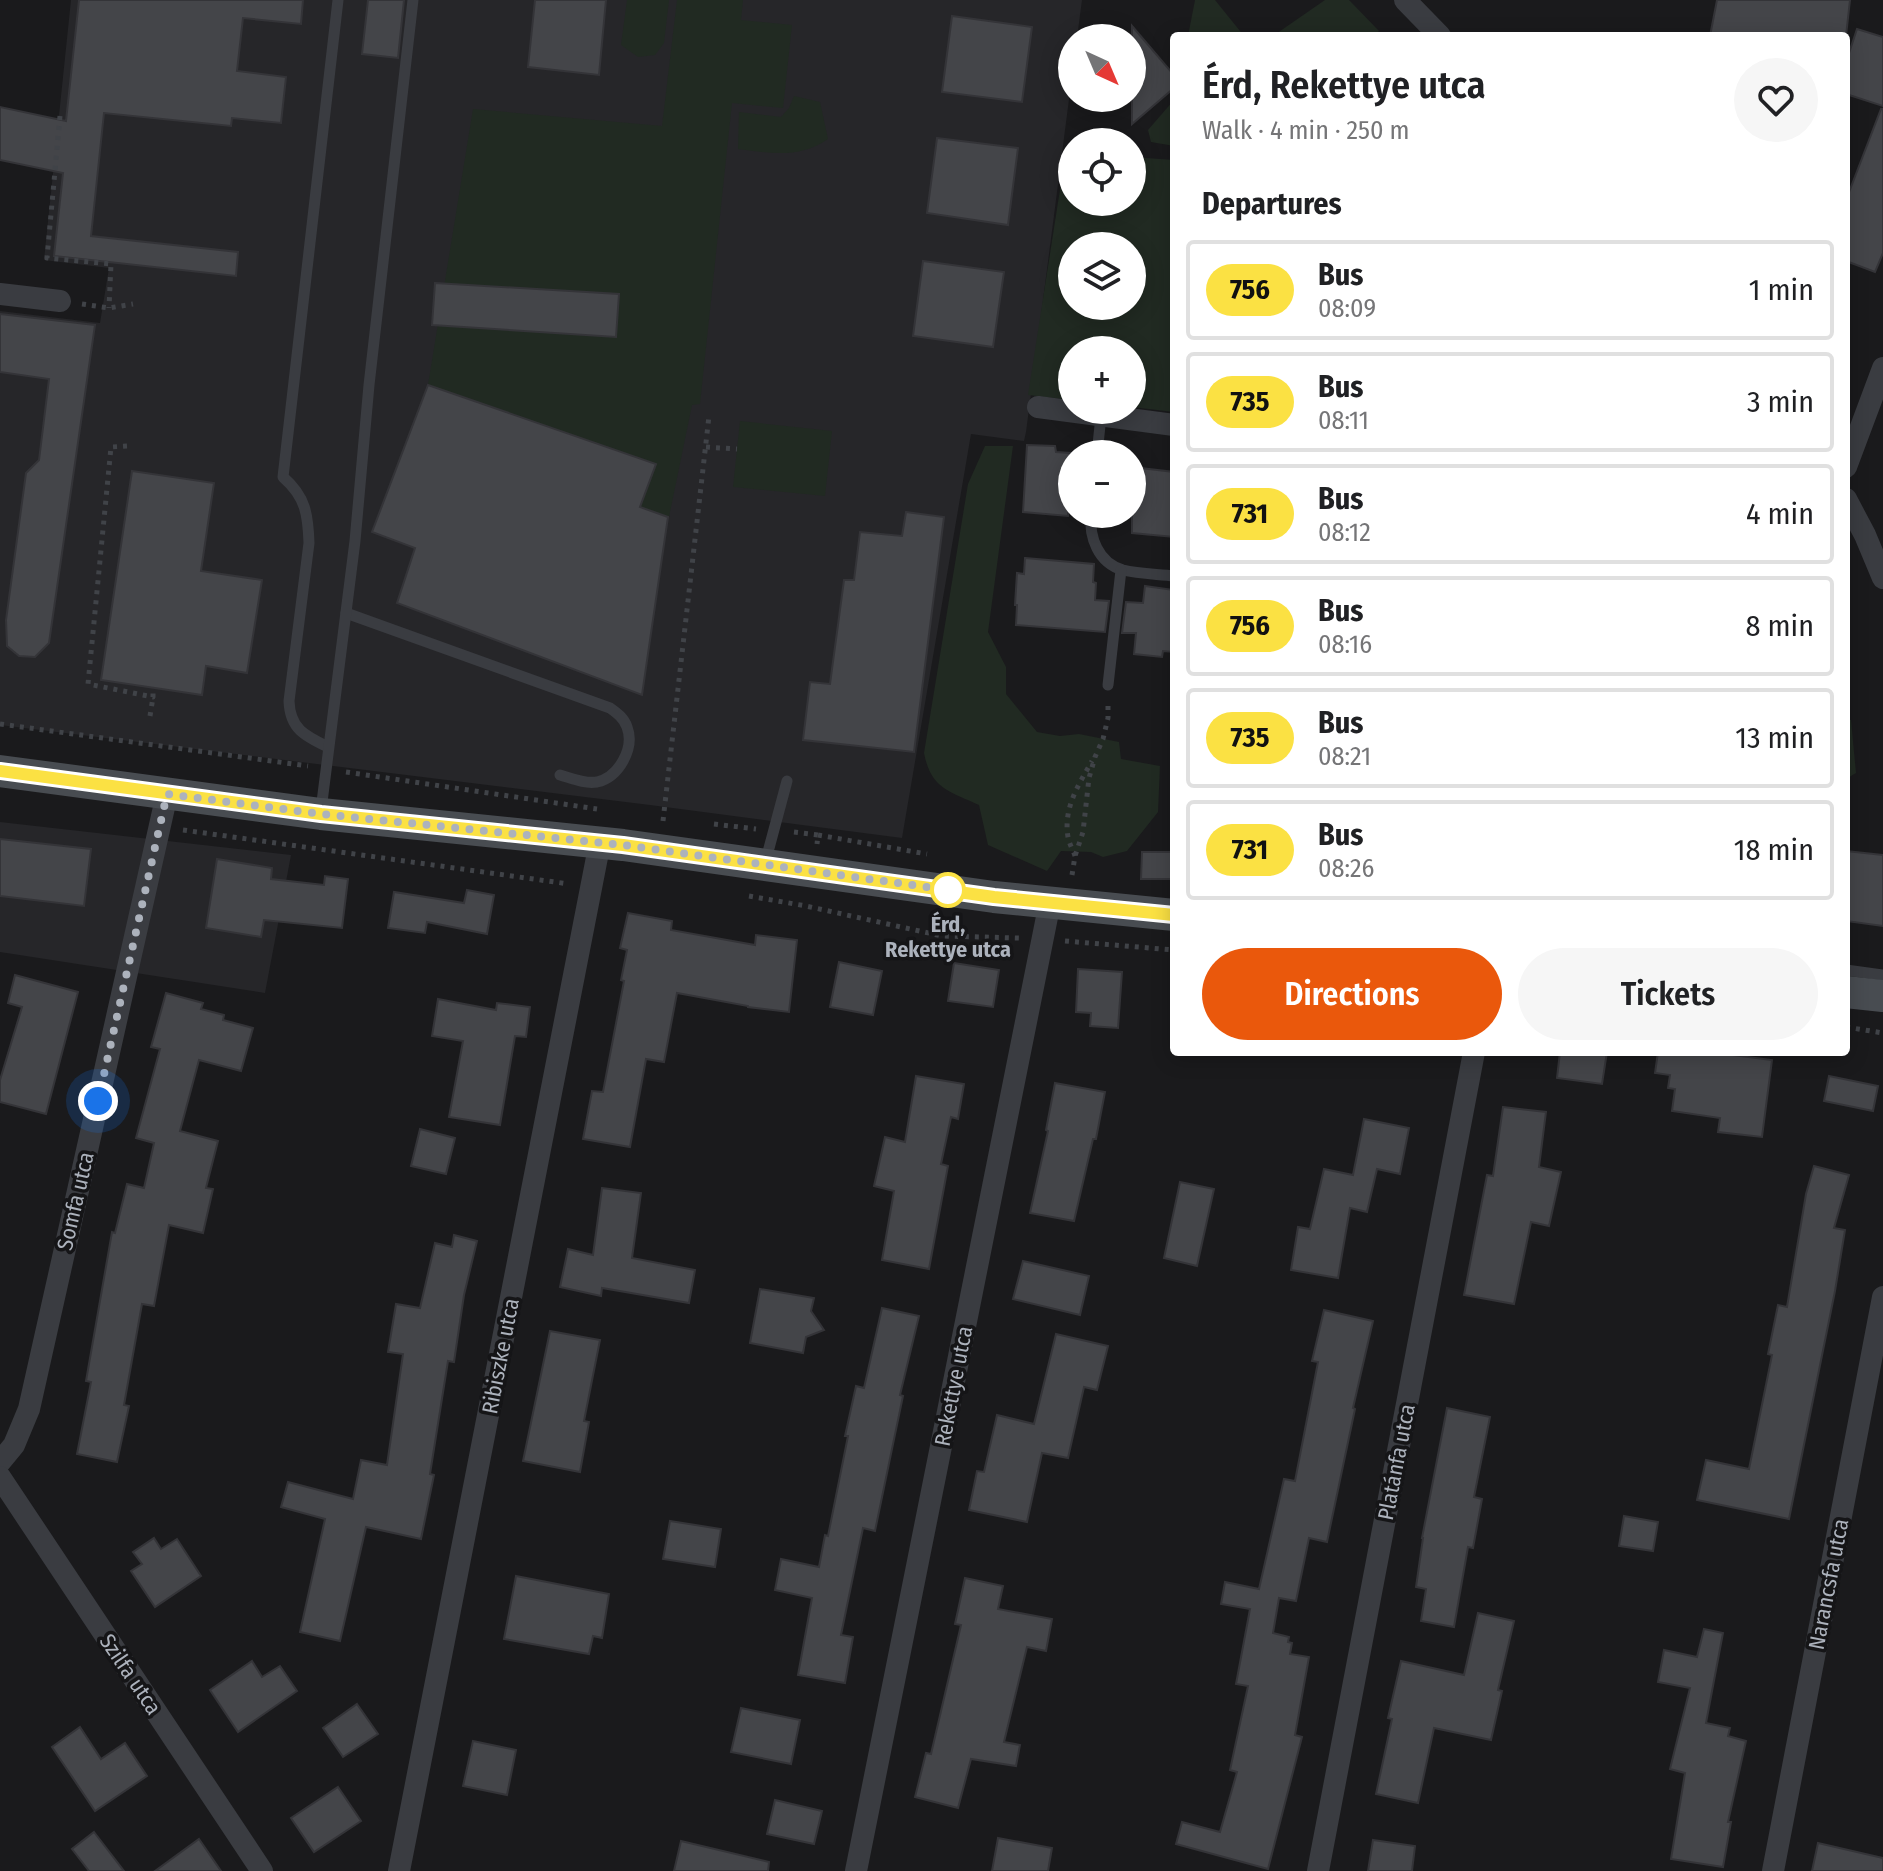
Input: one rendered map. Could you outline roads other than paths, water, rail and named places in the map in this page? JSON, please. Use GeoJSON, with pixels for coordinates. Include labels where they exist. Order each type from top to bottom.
{"type":"FeatureCollection","features":[{"type":"Feature","properties":{"kind":"main road"},"geometry":{"type":"LineString","coordinates":[[0,771],[321,814],[659,849],[979,895],[1170,915]]}},
{"type":"Feature","properties":{"kind":"main road"},"geometry":{"type":"LineString","coordinates":[[1850,992],[1883,996]]}},
{"type":"Feature","properties":{"kind":"street"},"geometry":{"type":"LineString","coordinates":[[1405,0],[1436,32]]}},
{"type":"Feature","properties":{"kind":"street"},"geometry":{"type":"LineString","coordinates":[[0,294],[60,301]]}},
{"type":"Feature","properties":{"kind":"street"},"geometry":{"type":"LineString","coordinates":[[1850,456],[1883,368]]}},
{"type":"Feature","properties":{"kind":"street"},"geometry":{"type":"LineString","coordinates":[[1038,407],[1058,410]]}},
{"type":"Feature","properties":{"kind":"street"},"geometry":{"type":"LineString","coordinates":[[1146,422],[1170,425]]}},
{"type":"Feature","properties":{"kind":"street"},"geometry":{"type":"LineString","coordinates":[[1850,507],[1883,578]]}},
{"type":"Feature","properties":{"kind":"street","name":"Somfa utca"},"geometry":{"type":"LineString","coordinates":[[0,1462],[14,1445],[29,1409],[167,794]]}},
{"type":"Feature","properties":{"kind":"street","name":"Ribiszke utca"},"geometry":{"type":"LineString","coordinates":[[399,1871],[600,842]]}},
{"type":"Feature","properties":{"kind":"street","name":"Rekettye utca"},"geometry":{"type":"LineString","coordinates":[[856,1871],[1050,902]]}},
{"type":"Feature","properties":{"kind":"street","name":"Platánfa utca"},"geometry":{"type":"LineString","coordinates":[[1318,1871],[1473,1056]]}},
{"type":"Feature","properties":{"kind":"street","name":"Narancsfa utca"},"geometry":{"type":"LineString","coordinates":[[1773,1871],[1883,1297]]}},
{"type":"Feature","properties":{"kind":"street","name":"Szilfa utca"},"geometry":{"type":"LineString","coordinates":[[0,1477],[262,1871]]}},
{"type":"Feature","properties":{"kind":"lane"},"geometry":{"type":"LineString","coordinates":[[328,747],[307,737],[296,727],[289,714],[309,543],[308,519],[303,503],[295,487],[283,477],[338,0]]}},
{"type":"Feature","properties":{"kind":"lane"},"geometry":{"type":"LineString","coordinates":[[321,814],[355,541],[369,385],[413,0]]}},
{"type":"Feature","properties":{"kind":"lane"},"geometry":{"type":"LineString","coordinates":[[1092,528],[1092,539],[1098,552],[1121,570],[1170,576]]}},
{"type":"Feature","properties":{"kind":"lane"},"geometry":{"type":"LineString","coordinates":[[1108,685],[1121,570]]}},
{"type":"Feature","properties":{"kind":"lane"},"geometry":{"type":"LineString","coordinates":[[346,613],[610,708],[619,715],[628,728],[628,744],[624,762],[613,774],[599,782],[586,783],[560,775]]}},
{"type":"Feature","properties":{"kind":"lane"},"geometry":{"type":"LineString","coordinates":[[765,863],[787,781]]}},
{"type":"Feature","properties":{"kind":"lane"},"geometry":{"type":"LineString","coordinates":[[1850,971],[1883,975]]}},
{"type":"Feature","properties":{"kind":"place","name":"Érd, Rekettye utca"},"geometry":{"type":"Point","coordinates":[948,890]}}]}
